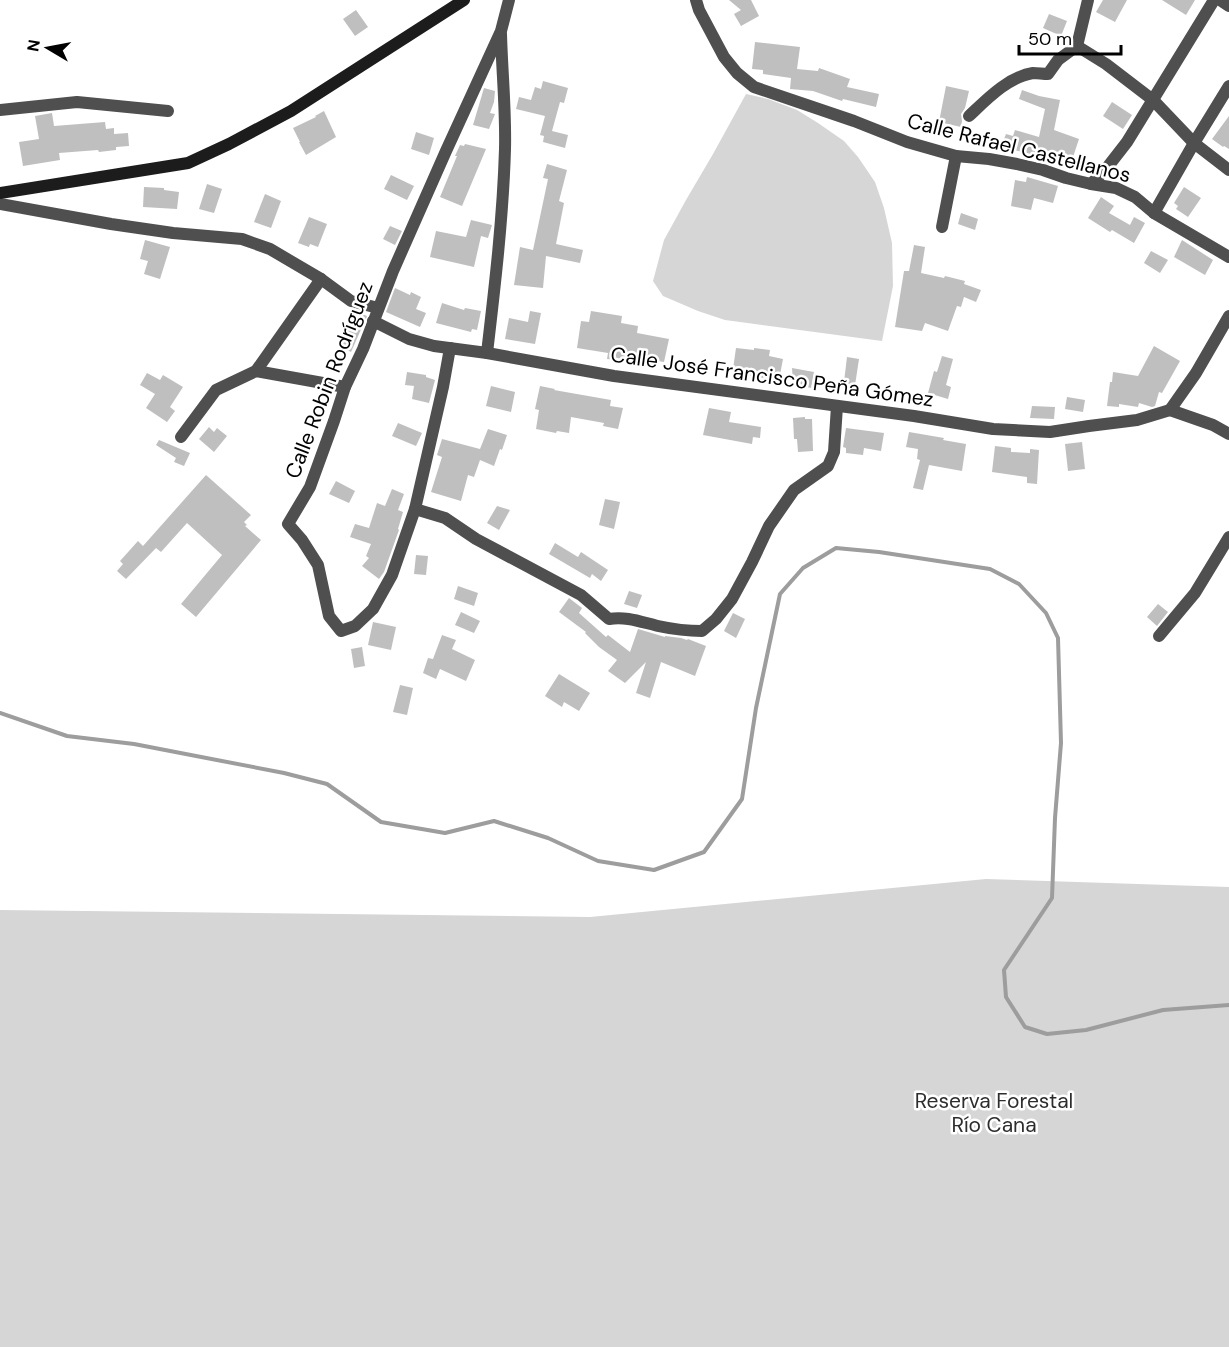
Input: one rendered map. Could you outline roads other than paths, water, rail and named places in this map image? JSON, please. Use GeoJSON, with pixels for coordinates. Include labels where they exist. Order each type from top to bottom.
{"type":"FeatureCollection","features":[{"type":"Feature","properties":{"kind":"main road"},"geometry":{"type":"LineString","coordinates":[[0,193],[188,163],[291,111],[464,0]]}},
{"type":"Feature","properties":{"kind":"street","name":"Calle Robin Rodríguez"},"geometry":{"type":"LineString","coordinates":[[415,509],[392,575],[373,609],[356,626],[341,631],[329,616],[318,565],[302,540],[288,524],[310,487],[345,387],[363,349],[393,271],[501,32],[509,0]]}},
{"type":"Feature","properties":{"kind":"street","name":"Calle Rafael Castellanos"},"geometry":{"type":"LineString","coordinates":[[696,0],[724,57],[737,74],[754,87],[854,121],[907,142],[957,156],[1017,164],[1066,178],[1116,188],[1135,197],[1154,213],[1229,257]]}},
{"type":"Feature","properties":{"kind":"street"},"geometry":{"type":"LineString","coordinates":[[969,116],[993,94],[1013,81],[1033,73],[1048,74],[1058,60],[1077,46],[1088,0]]}},
{"type":"Feature","properties":{"kind":"street"},"geometry":{"type":"LineString","coordinates":[[1091,184],[1127,142],[1214,0]]}},
{"type":"Feature","properties":{"kind":"street"},"geometry":{"type":"LineString","coordinates":[[1220,0],[1229,6]]}},
{"type":"Feature","properties":{"kind":"street"},"geometry":{"type":"LineString","coordinates":[[487,353],[504,174],[501,32]]}},
{"type":"Feature","properties":{"kind":"street"},"geometry":{"type":"LineString","coordinates":[[1077,46],[1106,64],[1153,100],[1194,142],[1229,170]]}},
{"type":"Feature","properties":{"kind":"street"},"geometry":{"type":"LineString","coordinates":[[1154,213],[1229,86]]}},
{"type":"Feature","properties":{"kind":"street"},"geometry":{"type":"LineString","coordinates":[[0,110],[77,102],[168,111]]}},
{"type":"Feature","properties":{"kind":"street"},"geometry":{"type":"LineString","coordinates":[[942,227],[957,156]]}},
{"type":"Feature","properties":{"kind":"street"},"geometry":{"type":"LineString","coordinates":[[0,204],[111,224],[242,240],[270,249],[321,279],[351,301],[378,308]]}},
{"type":"Feature","properties":{"kind":"street"},"geometry":{"type":"LineString","coordinates":[[181,437],[216,390],[256,371],[321,279]]}},
{"type":"Feature","properties":{"kind":"street"},"geometry":{"type":"LineString","coordinates":[[1229,316],[1196,373],[1170,410],[1213,425],[1229,434]]}},
{"type":"Feature","properties":{"kind":"street","name":"Calle José Francisco Peña Gómez"},"geometry":{"type":"LineString","coordinates":[[373,321],[409,339],[434,346],[487,353],[614,376],[914,416],[993,429],[1050,432],[1137,420],[1170,410]]}},
{"type":"Feature","properties":{"kind":"street"},"geometry":{"type":"LineString","coordinates":[[450,348],[415,509],[445,518],[476,539],[581,595],[609,619],[621,617],[683,631],[702,631],[716,619],[732,599],[769,526],[794,490],[828,466],[834,452],[837,406]]}},
{"type":"Feature","properties":{"kind":"street"},"geometry":{"type":"LineString","coordinates":[[256,371],[345,387]]}},
{"type":"Feature","properties":{"kind":"street"},"geometry":{"type":"LineString","coordinates":[[1159,636],[1194,593],[1229,537]]}},
{"type":"Feature","properties":{"kind":"waterway"},"geometry":{"type":"LineString","coordinates":[[0,713],[67,736],[134,744],[284,773],[327,784],[381,822],[445,833],[494,821],[548,838],[598,861],[654,870],[704,852],[742,799],[756,708],[780,594],[803,568],[836,548],[879,552],[990,569],[1019,584],[1046,613],[1058,638],[1061,743],[1052,898],[1004,970],[1006,997],[1025,1027],[1047,1034],[1086,1030],[1163,1010],[1229,1005]]}},
{"type":"Feature","properties":{"kind":"park label","name":"Reserva Forestal Río Cana"},"geometry":{"type":"Point","coordinates":[994,1113]}}]}
